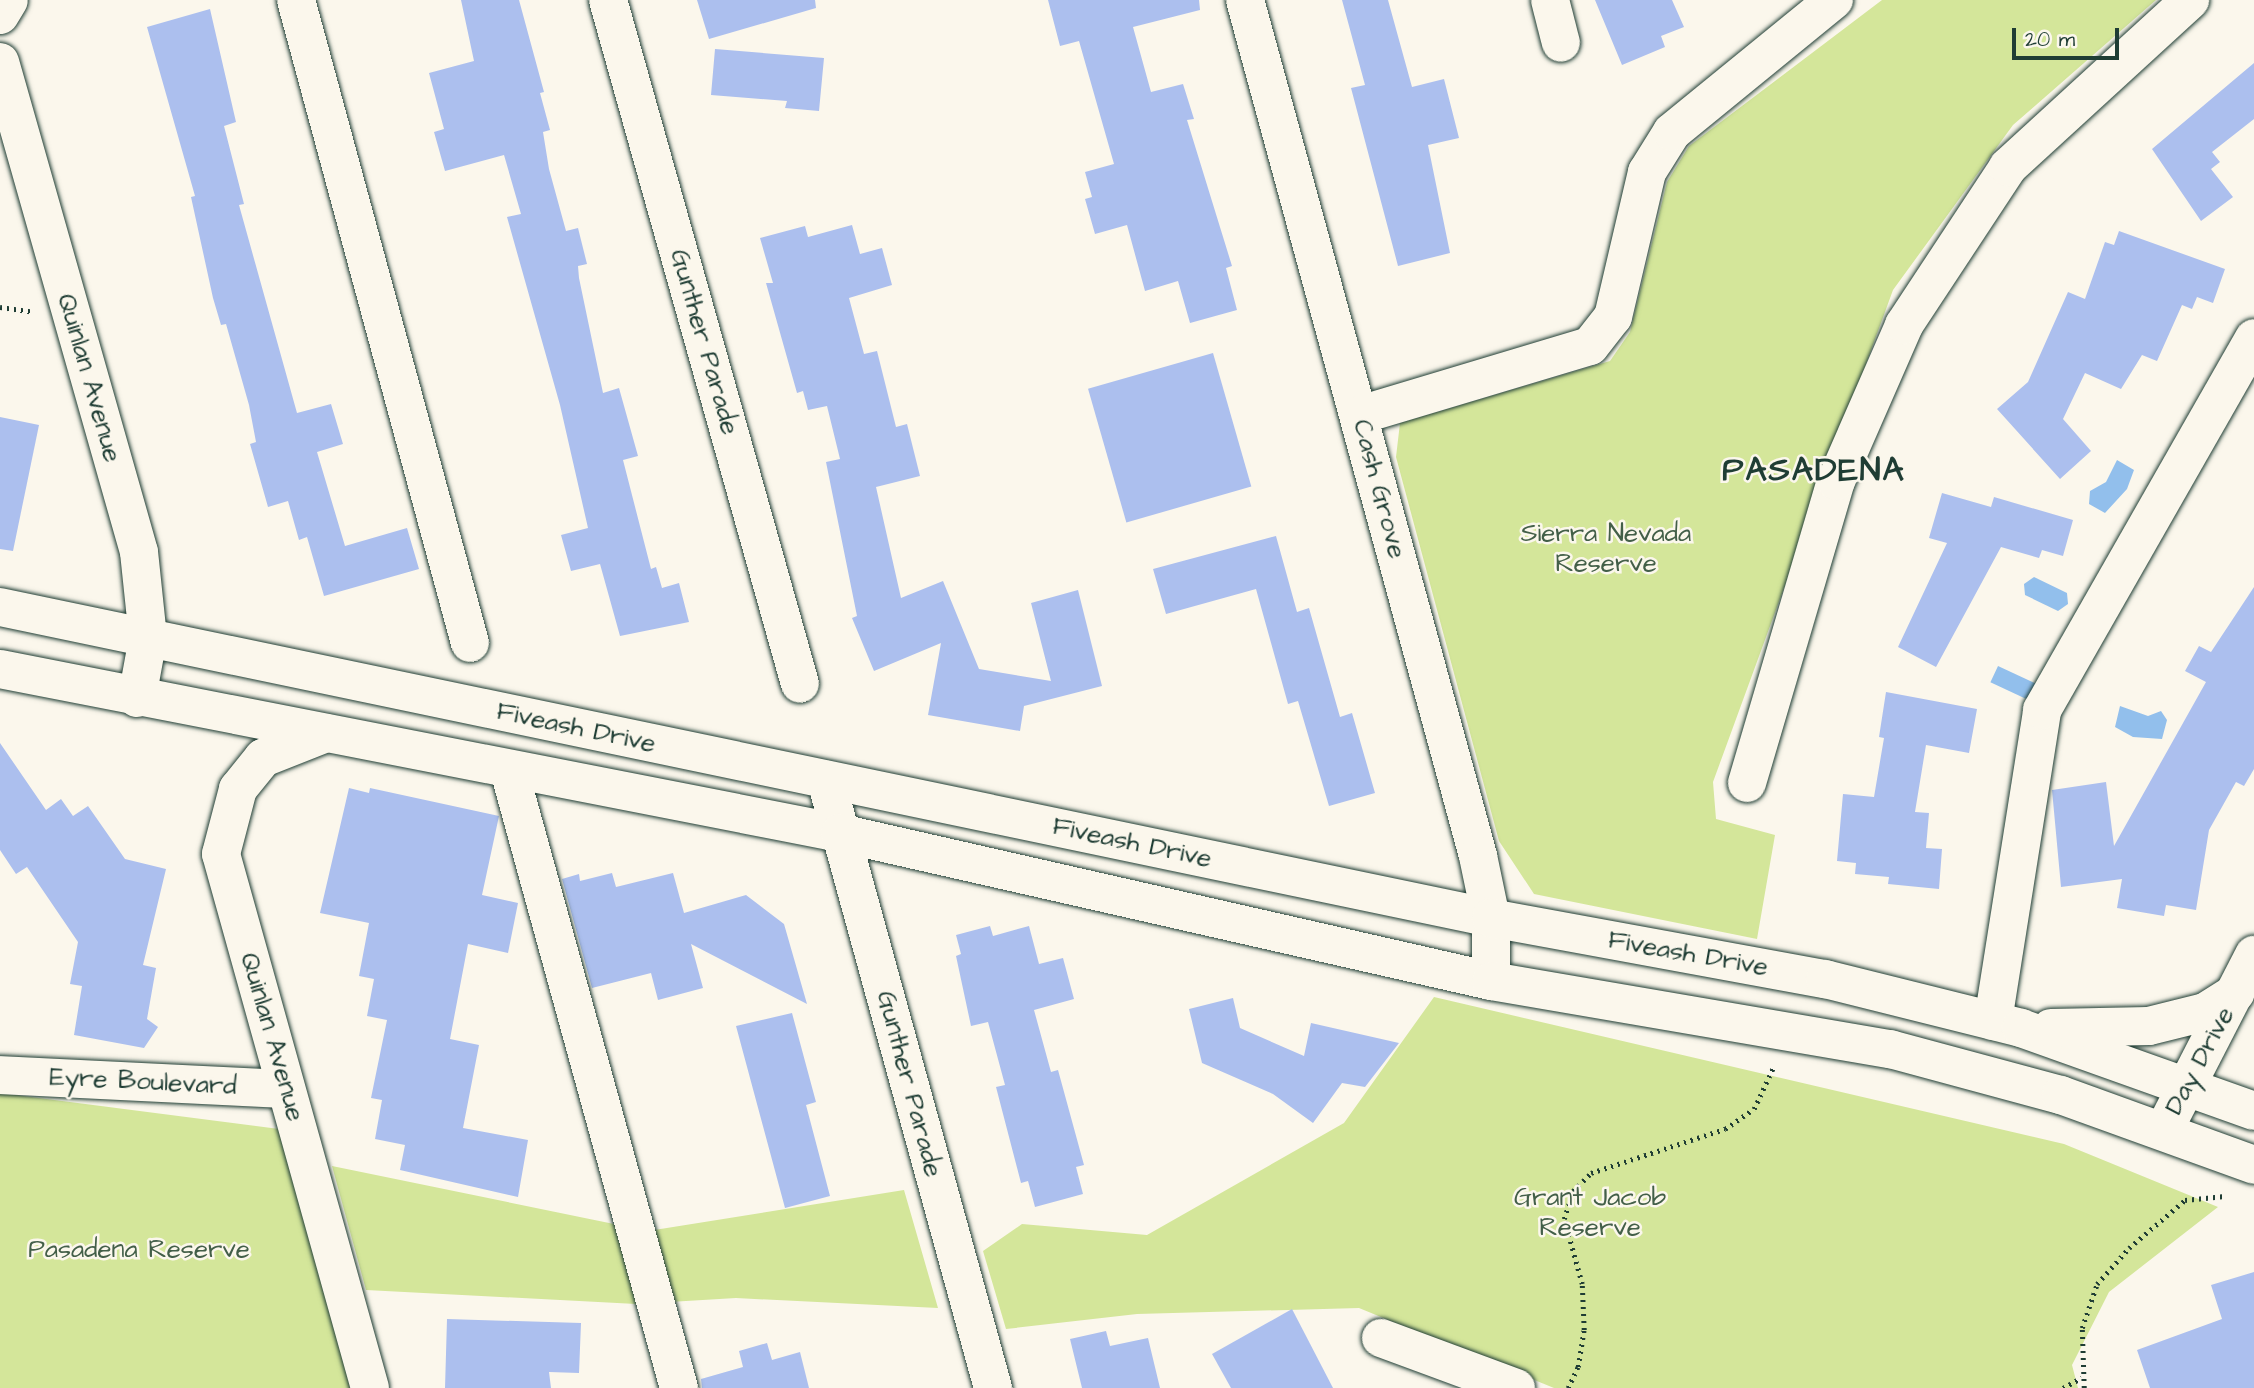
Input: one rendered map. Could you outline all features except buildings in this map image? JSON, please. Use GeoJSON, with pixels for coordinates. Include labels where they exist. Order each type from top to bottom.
{"type":"FeatureCollection","features":[{"type":"Feature","properties":{"kind":"street"},"geometry":{"type":"LineString","coordinates":[[0,15],[9,0]]}},
{"type":"Feature","properties":{"kind":"street"},"geometry":{"type":"LineString","coordinates":[[296,0],[470,643]]}},
{"type":"Feature","properties":{"kind":"street","name":"Gunther Parade"},"geometry":{"type":"LineString","coordinates":[[608,0],[800,684]]}},
{"type":"Feature","properties":{"kind":"street","name":"Cash Grove"},"geometry":{"type":"LineString","coordinates":[[1245,0],[1360,415],[1491,918],[1491,981]]}},
{"type":"Feature","properties":{"kind":"street"},"geometry":{"type":"LineString","coordinates":[[1550,0],[1562,43]]}},
{"type":"Feature","properties":{"kind":"street"},"geometry":{"type":"LineString","coordinates":[[1360,415],[1590,346],[1613,317],[1647,172],[1672,132],[1834,0]]}},
{"type":"Feature","properties":{"kind":"street"},"geometry":{"type":"LineString","coordinates":[[1747,783],[1836,481],[1904,324],[2008,167],[2190,0]]}},
{"type":"Feature","properties":{"kind":"street","name":"Quinlan Avenue"},"geometry":{"type":"LineString","coordinates":[[0,62],[139,552],[148,638],[137,698]]}},
{"type":"Feature","properties":{"kind":"street"},"geometry":{"type":"LineString","coordinates":[[2235,993],[2205,1012],[2149,1026],[2007,1025],[2042,710],[2254,338]]}},
{"type":"Feature","properties":{"kind":"street","name":"Fiveash Drive"},"geometry":{"type":"LineString","coordinates":[[0,607],[1491,918],[1825,979],[2007,1025],[2187,1084],[2254,1111]]}},
{"type":"Feature","properties":{"kind":"street","name":"Fiveash Drive"},"geometry":{"type":"LineString","coordinates":[[0,669],[137,698],[840,833],[1491,981],[1890,1049],[1978,1072],[2164,1130],[2254,1165]]}},
{"type":"Feature","properties":{"kind":"street","name":"Quinlan Avenue"},"geometry":{"type":"LineString","coordinates":[[326,733],[263,758],[238,789],[221,854],[370,1388]]}},
{"type":"Feature","properties":{"kind":"street"},"geometry":{"type":"LineString","coordinates":[[509,770],[679,1388]]}},
{"type":"Feature","properties":{"kind":"street","name":"Gunther Parade"},"geometry":{"type":"LineString","coordinates":[[826,780],[993,1388]]}},
{"type":"Feature","properties":{"kind":"street","name":"Day Drive"},"geometry":{"type":"LineString","coordinates":[[2164,1130],[2254,955]]}},
{"type":"Feature","properties":{"kind":"street","name":"Eyre Boulevard"},"geometry":{"type":"LineString","coordinates":[[0,1075],[286,1089]]}},
{"type":"Feature","properties":{"kind":"street"},"geometry":{"type":"LineString","coordinates":[[1381,1338],[1516,1388]]}},
{"type":"Feature","properties":{"kind":"path"},"geometry":{"type":"LineString","coordinates":[[1568,1388],[1578,1367],[1584,1330],[1582,1284],[1564,1219],[1573,1191],[1591,1173],[1725,1129],[1754,1109],[1768,1087],[1781,1031]]}},
{"type":"Feature","properties":{"kind":"path"},"geometry":{"type":"LineString","coordinates":[[2084,1388],[2081,1378],[2082,1328],[2097,1284],[2129,1248],[2185,1200],[2235,1195],[2214,1187]]}},
{"type":"Feature","properties":{"kind":"path"},"geometry":{"type":"LineString","coordinates":[[2063,1388],[2081,1378]]}},
{"type":"Feature","properties":{"kind":"green space","name":"Sierra Nevada Reserve"},"geometry":{"type":"Polygon","coordinates":[[[1882,0],[2156,0],[2013,125],[1893,290],[1713,782],[1716,819],[1775,835],[1757,939],[1534,894],[1499,841],[1396,457],[1400,423],[1610,361],[1630,332],[1667,182],[1689,146],[1882,0]]]}},
{"type":"Feature","properties":{"kind":"green space","name":"Grant Jacob Reserve"},"geometry":{"type":"Polygon","coordinates":[[[1434,997],[2064,1144],[2218,1207],[2109,1292],[2072,1365],[2078,1388],[1554,1388],[1359,1308],[1137,1314],[1006,1329],[983,1251],[1022,1224],[1147,1235],[1344,1123],[1434,997]]]}},
{"type":"Feature","properties":{"kind":"green space","name":"Pasadena Reserve"},"geometry":{"type":"Polygon","coordinates":[[[0,1093],[279,1129],[353,1388],[0,1388],[0,1093]]]}},
{"type":"Feature","properties":{"kind":"green space"},"geometry":{"type":"Polygon","coordinates":[[[332,1166],[648,1231],[904,1190],[938,1308],[736,1298],[636,1304],[366,1290],[332,1166]]]}},
{"type":"Feature","properties":{"kind":"water"},"geometry":{"type":"Polygon","coordinates":[[[2117,460],[2134,470],[2127,489],[2105,513],[2089,504],[2090,491],[2106,482],[2117,460]]]}},
{"type":"Feature","properties":{"kind":"water"},"geometry":{"type":"Polygon","coordinates":[[[2034,577],[2067,593],[2068,604],[2058,611],[2025,595],[2024,584],[2034,577]]]}},
{"type":"Feature","properties":{"kind":"water"},"geometry":{"type":"Polygon","coordinates":[[[1998,666],[2036,684],[2028,700],[1990,682],[1998,666]]]}},
{"type":"Feature","properties":{"kind":"water"},"geometry":{"type":"Polygon","coordinates":[[[2120,706],[2148,716],[2161,711],[2167,720],[2162,739],[2133,737],[2115,727],[2120,706]]]}},
{"type":"Feature","properties":{"kind":"district","name":"PASADENA"},"geometry":{"type":"Point","coordinates":[1814,471]}}]}
